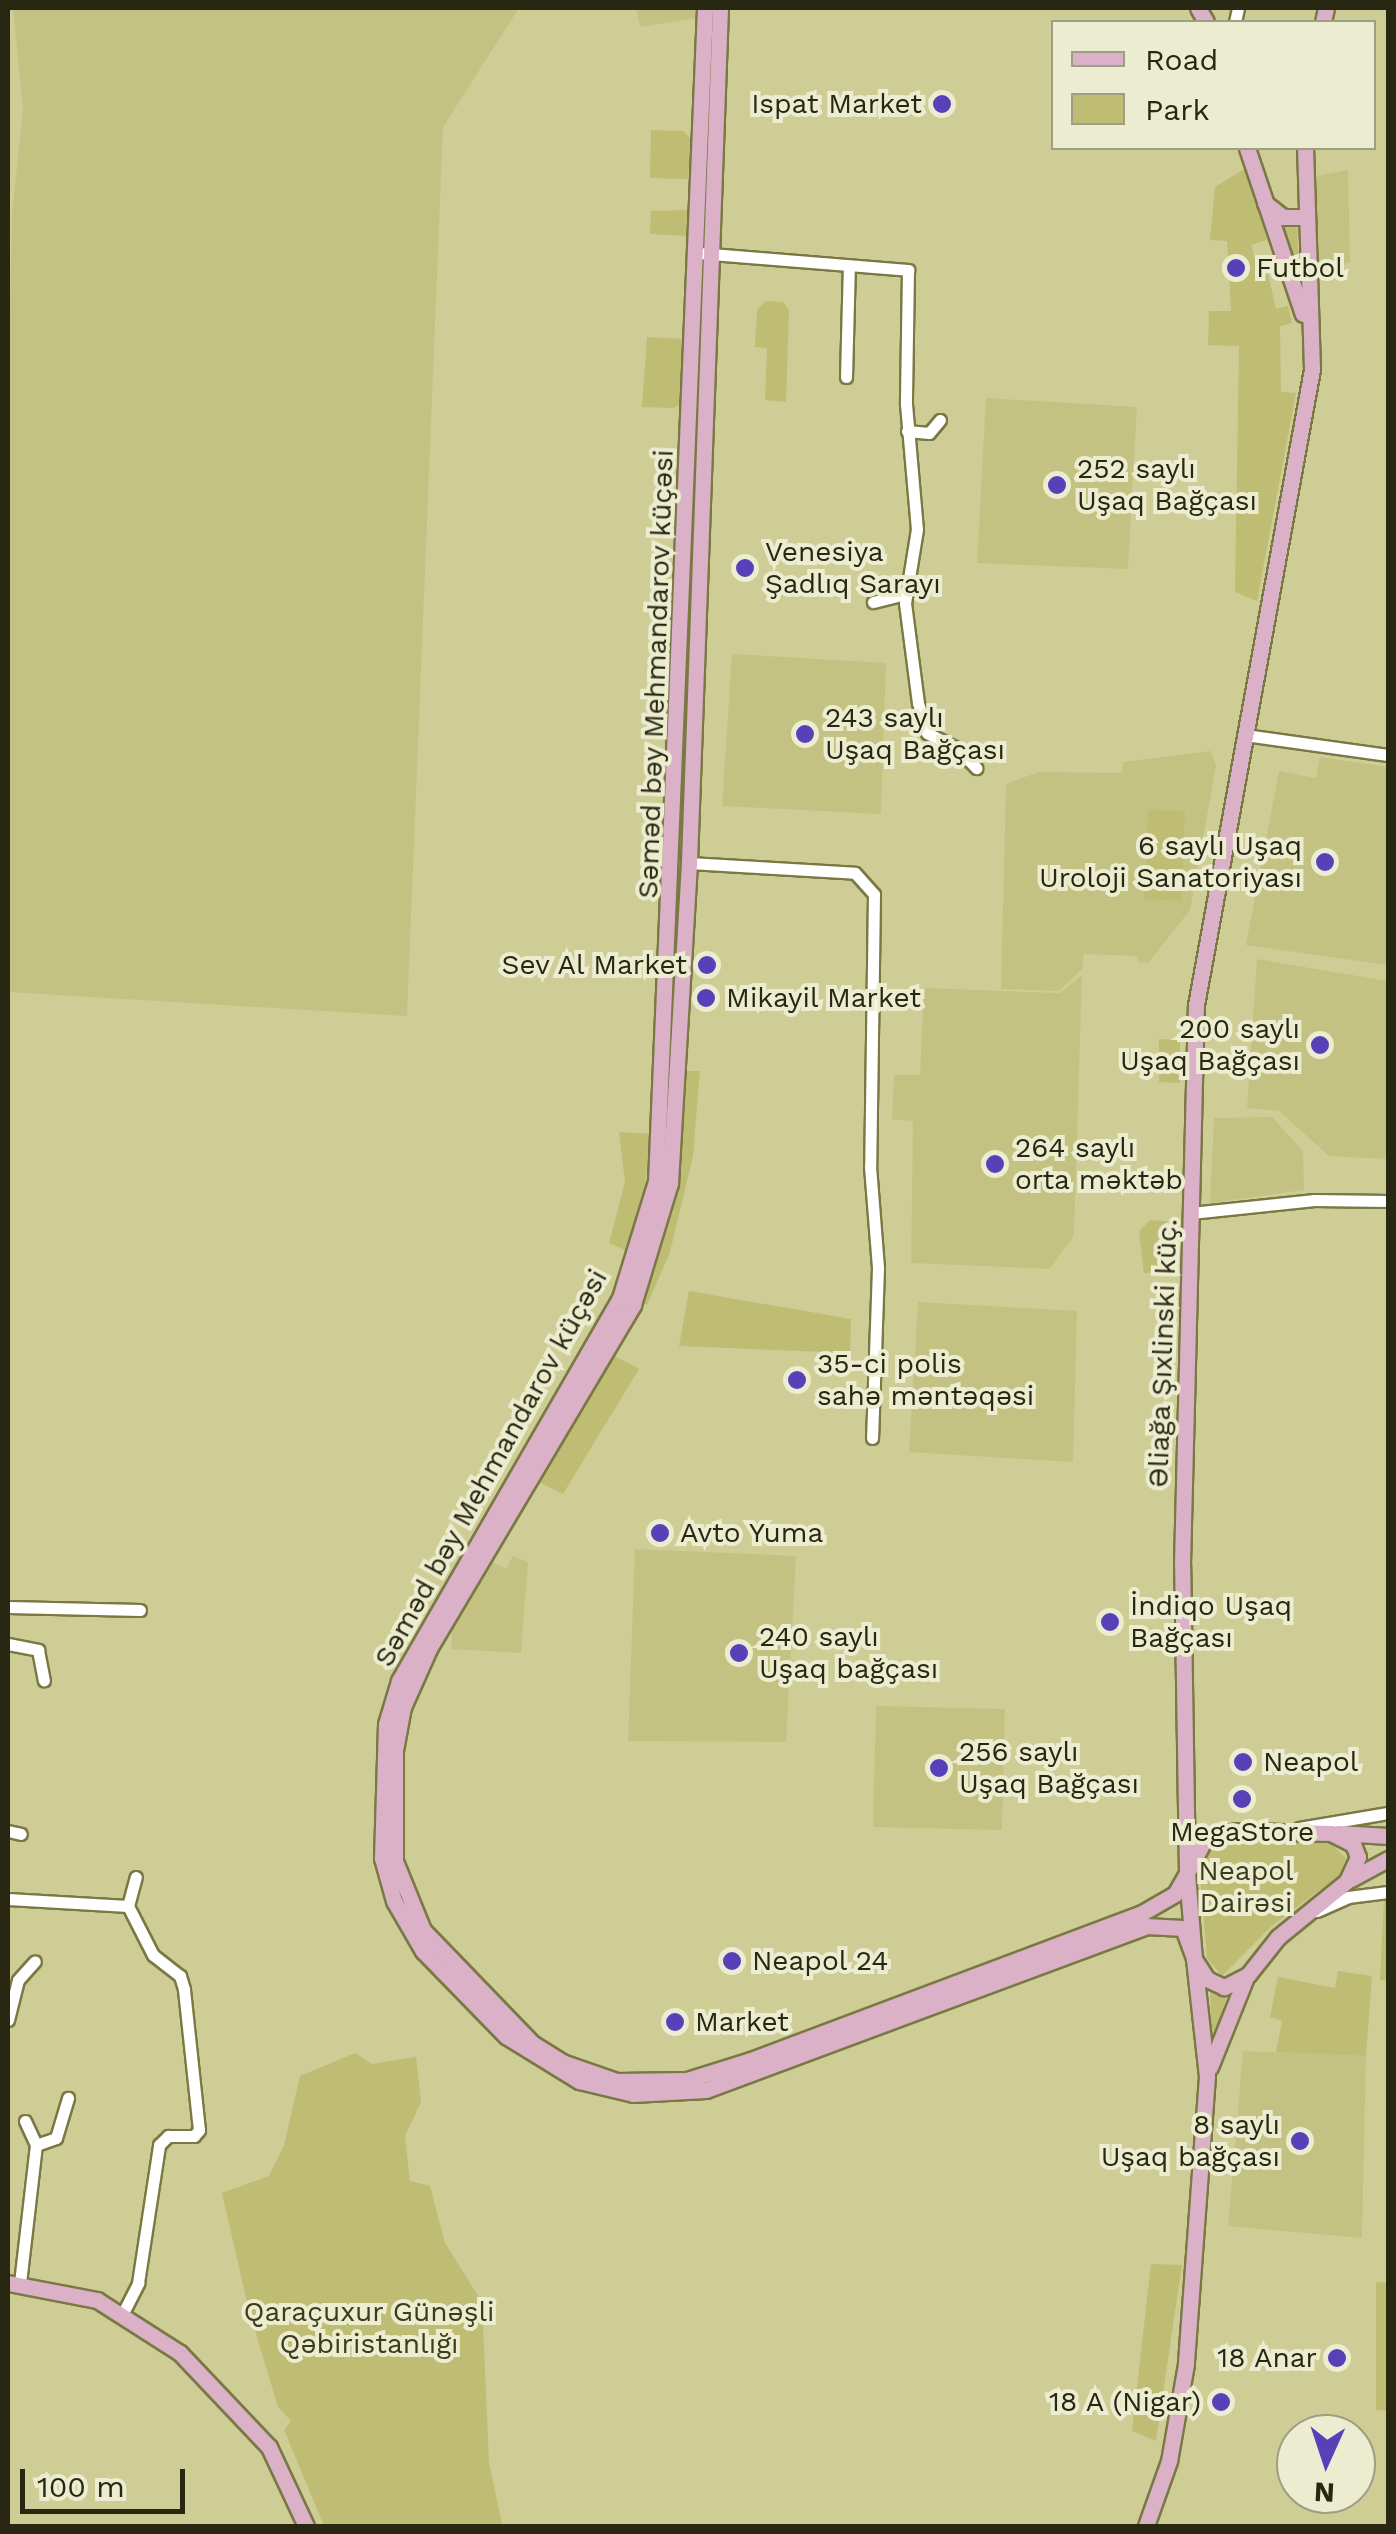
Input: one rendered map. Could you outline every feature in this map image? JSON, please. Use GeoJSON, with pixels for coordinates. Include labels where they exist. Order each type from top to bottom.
{"type":"FeatureCollection","features":[{"type":"Feature","properties":{"kind":"main road","name":"Səməd bəy Mehmandarov küçəsi"},"geometry":{"type":"LineString","coordinates":[[705,8],[706,253],[689,862],[675,1138],[649,1266],[628,1314],[429,1649],[398,1726],[398,1870],[424,1930],[461,1983],[562,2062],[618,2080],[687,2080],[1142,1913],[1174,1894],[1206,1838],[1236,1831]]}},
{"type":"Feature","properties":{"kind":"main road","name":"Səməd bəy Mehmandarov küçəsi"},"geometry":{"type":"LineString","coordinates":[[720,8],[664,1062],[649,1220],[620,1298],[415,1648],[386,1724],[380,1839],[388,1884],[414,1937],[461,1983],[506,2036],[558,2071],[616,2091],[668,2095],[722,2084],[1146,1926],[1183,1928],[1194,1959]]}},
{"type":"Feature","properties":{"kind":"main road"},"geometry":{"type":"LineString","coordinates":[[1248,150],[1309,330]]}},
{"type":"Feature","properties":{"kind":"main road","name":"Əliağa Şıxlinski küç."},"geometry":{"type":"LineString","coordinates":[[1208,2076],[1194,1959],[1182,1792],[1198,986],[1312,369],[1302,217],[1305,150]]}},
{"type":"Feature","properties":{"kind":"main road"},"geometry":{"type":"LineString","coordinates":[[1263,200],[1279,216],[1302,217]]}},
{"type":"Feature","properties":{"kind":"main road"},"geometry":{"type":"LineString","coordinates":[[1182,1792],[1194,1821],[1236,1831],[1388,1836]]}},
{"type":"Feature","properties":{"kind":"main road"},"geometry":{"type":"LineString","coordinates":[[1331,1832],[1357,1850],[1347,1881]]}},
{"type":"Feature","properties":{"kind":"main road"},"geometry":{"type":"LineString","coordinates":[[1194,1959],[1213,1984],[1231,1986],[1248,1975],[1295,1922],[1347,1881],[1388,1859]]}},
{"type":"Feature","properties":{"kind":"main road"},"geometry":{"type":"LineString","coordinates":[[1146,2526],[1169,2461],[1186,2364],[1208,2076],[1248,1975]]}},
{"type":"Feature","properties":{"kind":"main road"},"geometry":{"type":"LineString","coordinates":[[14,2283],[76,2292],[123,2314],[180,2353],[256,2430],[284,2470],[306,2526]]}},
{"type":"Feature","properties":{"kind":"street"},"geometry":{"type":"LineString","coordinates":[[706,253],[908,270],[907,431],[917,530],[906,594],[922,724],[976,768]]}},
{"type":"Feature","properties":{"kind":"street"},"geometry":{"type":"LineString","coordinates":[[846,377],[850,266]]}},
{"type":"Feature","properties":{"kind":"street"},"geometry":{"type":"LineString","coordinates":[[907,431],[930,433],[940,420]]}},
{"type":"Feature","properties":{"kind":"street"},"geometry":{"type":"LineString","coordinates":[[873,602],[906,594]]}},
{"type":"Feature","properties":{"kind":"street"},"geometry":{"type":"LineString","coordinates":[[1245,735],[1388,755]]}},
{"type":"Feature","properties":{"kind":"street"},"geometry":{"type":"LineString","coordinates":[[689,862],[848,872],[874,894],[870,1166],[878,1268],[872,1438]]}},
{"type":"Feature","properties":{"kind":"street"},"geometry":{"type":"LineString","coordinates":[[1192,1213],[1314,1200],[1388,1201]]}},
{"type":"Feature","properties":{"kind":"street"},"geometry":{"type":"LineString","coordinates":[[8,1607],[140,1610]]}},
{"type":"Feature","properties":{"kind":"street"},"geometry":{"type":"LineString","coordinates":[[8,1644],[38,1650],[44,1680]]}},
{"type":"Feature","properties":{"kind":"street"},"geometry":{"type":"LineString","coordinates":[[1278,1832],[1388,1813]]}},
{"type":"Feature","properties":{"kind":"street"},"geometry":{"type":"LineString","coordinates":[[123,2314],[138,2283],[159,2145],[168,2136],[194,2136],[199,2130],[184,1989],[180,1976],[153,1955],[128,1906],[136,1877]]}},
{"type":"Feature","properties":{"kind":"street"},"geometry":{"type":"LineString","coordinates":[[1295,1922],[1348,1897],[1388,1892]]}},
{"type":"Feature","properties":{"kind":"street"},"geometry":{"type":"LineString","coordinates":[[8,1899],[128,1906]]}},
{"type":"Feature","properties":{"kind":"street"},"geometry":{"type":"LineString","coordinates":[[8,2020],[13,1976],[35,1961]]}},
{"type":"Feature","properties":{"kind":"street"},"geometry":{"type":"LineString","coordinates":[[36,2145],[56,2138],[68,2098]]}},
{"type":"Feature","properties":{"kind":"street"},"geometry":{"type":"LineString","coordinates":[[14,2283],[36,2145],[25,2121]]}},
{"type":"Feature","properties":{"kind":"shaded area"},"geometry":{"type":"Polygon","coordinates":[[[13,8],[519,8],[443,127],[407,1016],[8,992],[8,404],[12,214],[23,110],[13,8]]]}},
{"type":"Feature","properties":{"kind":"shaded area"},"geometry":{"type":"Polygon","coordinates":[[[636,8],[696,8],[698,18],[640,27],[636,8]]]}},
{"type":"Feature","properties":{"kind":"shaded area"},"geometry":{"type":"Polygon","coordinates":[[[1348,170],[1350,262],[1313,273],[1310,177],[1348,170]]]}},
{"type":"Feature","properties":{"kind":"shaded area","name":"252 saylı Uşaq Bağçası"},"geometry":{"type":"Polygon","coordinates":[[[986,398],[1137,407],[1128,569],[977,563],[986,398]]]}},
{"type":"Feature","properties":{"kind":"shaded area","name":"243 saylı Uşaq Bağçası"},"geometry":{"type":"Polygon","coordinates":[[[732,654],[886,663],[881,814],[722,806],[732,654]]]}},
{"type":"Feature","properties":{"kind":"shaded area"},"geometry":{"type":"Polygon","coordinates":[[[1211,751],[1216,766],[1190,910],[1148,963],[1138,962],[1137,956],[1084,954],[1082,969],[1059,991],[1001,989],[1006,784],[1039,772],[1122,773],[1123,762],[1211,751]]]}},
{"type":"Feature","properties":{"kind":"shaded area","name":"6 saylı Uşaq Uroloji Sanatoriyası"},"geometry":{"type":"Polygon","coordinates":[[[1320,757],[1388,767],[1388,965],[1246,945],[1279,771],[1316,778],[1320,757]]]}},
{"type":"Feature","properties":{"kind":"shaded area","name":"200 saylı Uşaq Bağçası"},"geometry":{"type":"Polygon","coordinates":[[[1257,959],[1388,981],[1388,1159],[1329,1156],[1279,1111],[1247,1108],[1257,959]]]}},
{"type":"Feature","properties":{"kind":"shaded area","name":"264 saylı orta məktəb"},"geometry":{"type":"Polygon","coordinates":[[[1082,975],[1074,1235],[1050,1269],[911,1263],[913,1121],[892,1119],[894,1075],[920,1075],[924,988],[1060,993],[1082,975]]]}},
{"type":"Feature","properties":{"kind":"shaded area"},"geometry":{"type":"Polygon","coordinates":[[[1272,1117],[1303,1151],[1304,1190],[1210,1203],[1214,1118],[1272,1117]]]}},
{"type":"Feature","properties":{"kind":"shaded area"},"geometry":{"type":"Polygon","coordinates":[[[918,1302],[1077,1311],[1073,1462],[909,1452],[918,1302]]]}},
{"type":"Feature","properties":{"kind":"shaded area"},"geometry":{"type":"Polygon","coordinates":[[[635,1549],[796,1556],[786,1742],[628,1741],[635,1549]]]}},
{"type":"Feature","properties":{"kind":"shaded area"},"geometry":{"type":"Polygon","coordinates":[[[513,1556],[528,1562],[521,1653],[451,1649],[452,1625],[493,1562],[506,1569],[513,1556]]]}},
{"type":"Feature","properties":{"kind":"shaded area","name":"256 saylı Uşaq Bağçası"},"geometry":{"type":"Polygon","coordinates":[[[876,1706],[1005,1709],[1002,1830],[873,1827],[876,1706]]]}},
{"type":"Feature","properties":{"kind":"shaded area","name":"8 saylı Uşaq bağçası"},"geometry":{"type":"Polygon","coordinates":[[[1243,2051],[1366,2056],[1362,2238],[1228,2226],[1243,2051]]]}},
{"type":"Feature","properties":{"kind":"green space"},"geometry":{"type":"Polygon","coordinates":[[[651,130],[684,131],[691,140],[688,179],[650,178],[651,130]]]}},
{"type":"Feature","properties":{"kind":"green space"},"geometry":{"type":"Polygon","coordinates":[[[1246,168],[1267,240],[1251,245],[1259,275],[1268,274],[1276,309],[1288,306],[1292,323],[1280,326],[1281,392],[1296,393],[1257,601],[1235,592],[1239,346],[1208,345],[1209,311],[1231,311],[1227,241],[1210,240],[1215,187],[1246,168]]]}},
{"type":"Feature","properties":{"kind":"green space"},"geometry":{"type":"Polygon","coordinates":[[[690,210],[688,236],[650,234],[651,211],[690,210]]]}},
{"type":"Feature","properties":{"kind":"green space"},"geometry":{"type":"Polygon","coordinates":[[[1274,222],[1297,226],[1301,293],[1274,222]]]}},
{"type":"Feature","properties":{"kind":"green space"},"geometry":{"type":"Polygon","coordinates":[[[766,301],[783,302],[789,310],[786,402],[765,400],[767,348],[755,347],[757,309],[766,301]]]}},
{"type":"Feature","properties":{"kind":"green space"},"geometry":{"type":"Polygon","coordinates":[[[647,337],[687,339],[684,402],[673,408],[642,407],[647,337]]]}},
{"type":"Feature","properties":{"kind":"green space"},"geometry":{"type":"Polygon","coordinates":[[[1148,810],[1185,811],[1181,901],[1144,899],[1148,810]]]}},
{"type":"Feature","properties":{"kind":"green space"},"geometry":{"type":"Polygon","coordinates":[[[1159,1039],[1180,1040],[1180,1083],[1159,1082],[1159,1039]]]}},
{"type":"Feature","properties":{"kind":"green space"},"geometry":{"type":"Polygon","coordinates":[[[686,1071],[700,1071],[693,1156],[670,1252],[647,1305],[640,1302],[673,1211],[686,1071]]]}},
{"type":"Feature","properties":{"kind":"green space"},"geometry":{"type":"Polygon","coordinates":[[[619,1132],[651,1134],[642,1208],[629,1252],[609,1243],[625,1182],[619,1132]]]}},
{"type":"Feature","properties":{"kind":"green space"},"geometry":{"type":"Polygon","coordinates":[[[1150,1220],[1179,1222],[1178,1274],[1144,1273],[1139,1231],[1150,1220]]]}},
{"type":"Feature","properties":{"kind":"green space"},"geometry":{"type":"Polygon","coordinates":[[[689,1291],[851,1319],[850,1353],[679,1346],[689,1291]]]}},
{"type":"Feature","properties":{"kind":"green space"},"geometry":{"type":"Polygon","coordinates":[[[613,1355],[639,1369],[563,1494],[537,1481],[613,1355]]]}},
{"type":"Feature","properties":{"kind":"green space","name":"Neapol Dairəsi"},"geometry":{"type":"Polygon","coordinates":[[[1217,1842],[1330,1843],[1346,1858],[1340,1875],[1273,1925],[1222,1976],[1207,1958],[1199,1863],[1217,1842]]]}},
{"type":"Feature","properties":{"kind":"green space"},"geometry":{"type":"Polygon","coordinates":[[[1384,1901],[1388,1901],[1388,1981],[1380,1980],[1384,1901]]]}},
{"type":"Feature","properties":{"kind":"green space"},"geometry":{"type":"Polygon","coordinates":[[[1338,1971],[1372,1976],[1366,2056],[1276,2052],[1282,2021],[1270,2017],[1278,1977],[1335,1988],[1338,1971]]]}},
{"type":"Feature","properties":{"kind":"green space"},"geometry":{"type":"Polygon","coordinates":[[[1210,1992],[1227,1995],[1212,2042],[1210,1992]]]}},
{"type":"Feature","properties":{"kind":"green space","name":"Qaraçuxur Günəşli Qəbiristanlığı"},"geometry":{"type":"Polygon","coordinates":[[[355,2053],[372,2064],[416,2057],[421,2102],[405,2136],[410,2181],[430,2186],[445,2243],[482,2302],[489,2462],[502,2524],[515,2526],[324,2526],[284,2430],[291,2421],[278,2407],[249,2311],[222,2193],[269,2176],[284,2145],[300,2076],[355,2053]]]}},
{"type":"Feature","properties":{"kind":"green space"},"geometry":{"type":"Polygon","coordinates":[[[1151,2264],[1182,2265],[1156,2441],[1132,2431],[1151,2264]]]}},
{"type":"Feature","properties":{"kind":"green space"},"geometry":{"type":"Polygon","coordinates":[[[1376,2282],[1388,2283],[1388,2411],[1376,2410],[1376,2282]]]}},
{"type":"Feature","properties":{"kind":"place","name":"Ispat Market"},"geometry":{"type":"Point","coordinates":[942,104]}},
{"type":"Feature","properties":{"kind":"place","name":"Futbol"},"geometry":{"type":"Point","coordinates":[1236,268]}},
{"type":"Feature","properties":{"kind":"place","name":"252 saylı Uşaq Bağçası"},"geometry":{"type":"Point","coordinates":[1057,485]}},
{"type":"Feature","properties":{"kind":"place","name":"Venesiya Şadlıq Sarayı"},"geometry":{"type":"Point","coordinates":[745,568]}},
{"type":"Feature","properties":{"kind":"place","name":"243 saylı Uşaq Bağçası"},"geometry":{"type":"Point","coordinates":[805,734]}},
{"type":"Feature","properties":{"kind":"place","name":"6 saylı Uşaq Uroloji Sanatoriyası"},"geometry":{"type":"Point","coordinates":[1325,862]}},
{"type":"Feature","properties":{"kind":"place","name":"Sev Al Market"},"geometry":{"type":"Point","coordinates":[707,965]}},
{"type":"Feature","properties":{"kind":"place","name":"Mikayil Market"},"geometry":{"type":"Point","coordinates":[706,998]}},
{"type":"Feature","properties":{"kind":"place","name":"200 saylı Uşaq Bağçası"},"geometry":{"type":"Point","coordinates":[1320,1045]}},
{"type":"Feature","properties":{"kind":"place","name":"264 saylı orta məktəb"},"geometry":{"type":"Point","coordinates":[995,1164]}},
{"type":"Feature","properties":{"kind":"place","name":"35-ci polis sahə məntəqəsi"},"geometry":{"type":"Point","coordinates":[797,1380]}},
{"type":"Feature","properties":{"kind":"place","name":"Avto Yuma"},"geometry":{"type":"Point","coordinates":[660,1533]}},
{"type":"Feature","properties":{"kind":"place","name":"İndiqo Uşaq Bağçası"},"geometry":{"type":"Point","coordinates":[1110,1622]}},
{"type":"Feature","properties":{"kind":"place","name":"240 saylı Uşaq bağçası"},"geometry":{"type":"Point","coordinates":[739,1653]}},
{"type":"Feature","properties":{"kind":"place","name":"Neapol"},"geometry":{"type":"Point","coordinates":[1243,1762]}},
{"type":"Feature","properties":{"kind":"place","name":"256 saylı Uşaq Bağçası"},"geometry":{"type":"Point","coordinates":[939,1768]}},
{"type":"Feature","properties":{"kind":"place","name":"MegaStore"},"geometry":{"type":"Point","coordinates":[1242,1799]}},
{"type":"Feature","properties":{"kind":"place","name":"Neapol 24"},"geometry":{"type":"Point","coordinates":[732,1961]}},
{"type":"Feature","properties":{"kind":"place","name":"Market"},"geometry":{"type":"Point","coordinates":[675,2022]}},
{"type":"Feature","properties":{"kind":"place","name":"8 saylı Uşaq bağçası"},"geometry":{"type":"Point","coordinates":[1300,2141]}},
{"type":"Feature","properties":{"kind":"place","name":"18 Anar"},"geometry":{"type":"Point","coordinates":[1337,2358]}},
{"type":"Feature","properties":{"kind":"place","name":"18 A (Nigar)"},"geometry":{"type":"Point","coordinates":[1221,2402]}}]}
